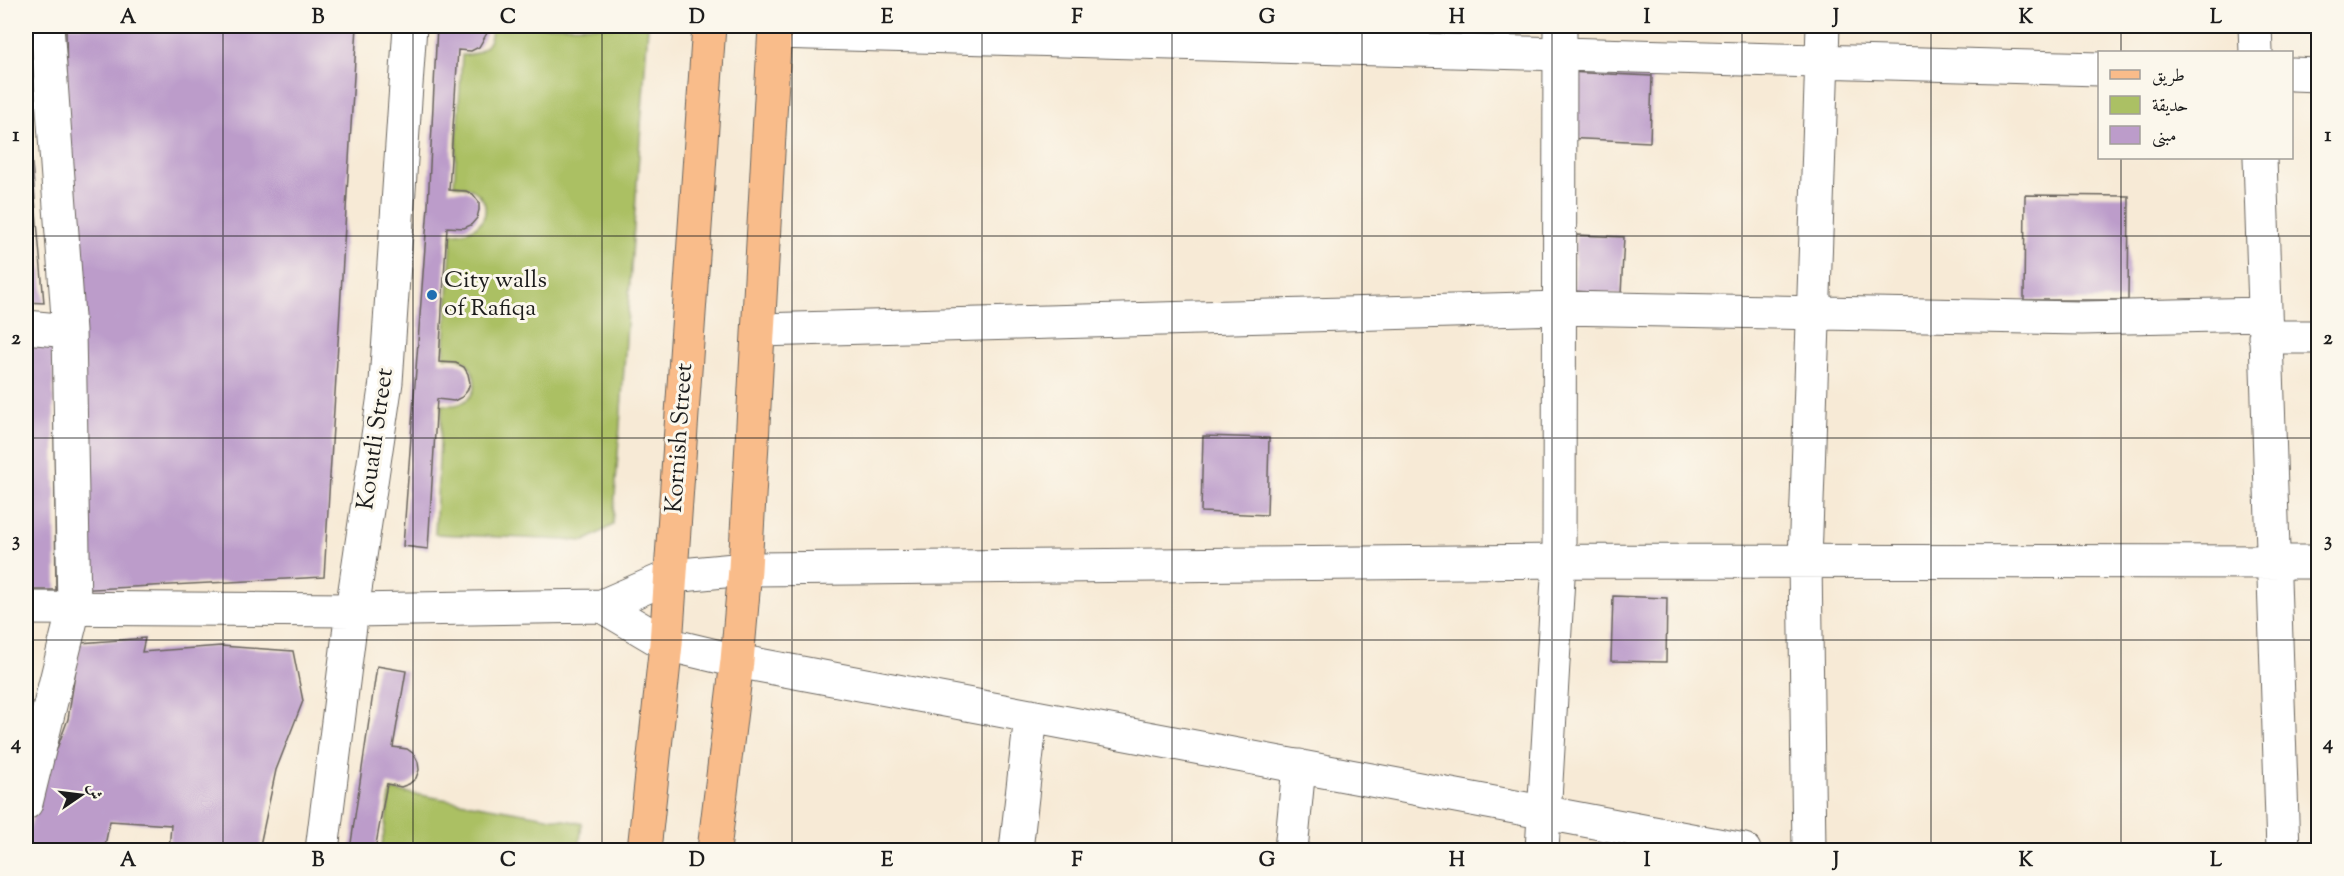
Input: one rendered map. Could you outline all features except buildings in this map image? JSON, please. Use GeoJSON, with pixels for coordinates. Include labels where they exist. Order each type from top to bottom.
{"type":"FeatureCollection","features":[{"type":"Feature","properties":{"kind":"main road","name":"Kornish Street"},"geometry":{"type":"LineString","coordinates":[[644,850],[666,644],[709,26]]}},
{"type":"Feature","properties":{"kind":"main road"},"geometry":{"type":"LineString","coordinates":[[714,850],[737,662],[745,569],[775,29]]}},
{"type":"Feature","properties":{"kind":"street","name":"Kouatli Street"},"geometry":{"type":"LineString","coordinates":[[322,850],[352,610],[386,382],[411,26]]}},
{"type":"Feature","properties":{"kind":"street"},"geometry":{"type":"LineString","coordinates":[[1809,850],[1805,561],[1823,26]]}},
{"type":"Feature","properties":{"kind":"street"},"geometry":{"type":"LineString","coordinates":[[2255,26],[2256,51]]}},
{"type":"Feature","properties":{"kind":"street"},"geometry":{"type":"LineString","coordinates":[[26,803],[74,608],[69,331],[40,28]]}},
{"type":"Feature","properties":{"kind":"street"},"geometry":{"type":"LineString","coordinates":[[775,29],[1560,40],[1823,62],[2098,69]]}},
{"type":"Feature","properties":{"kind":"street"},"geometry":{"type":"LineString","coordinates":[[1542,850],[1559,561],[1560,40]]}},
{"type":"Feature","properties":{"kind":"street"},"geometry":{"type":"LineString","coordinates":[[2293,74],[2319,75]]}},
{"type":"Feature","properties":{"kind":"street"},"geometry":{"type":"LineString","coordinates":[[2260,159],[2283,850]]}},
{"type":"Feature","properties":{"kind":"street"},"geometry":{"type":"LineString","coordinates":[[759,330],[1559,308],[2082,318],[2265,325],[2319,337]]}},
{"type":"Feature","properties":{"kind":"street"},"geometry":{"type":"LineString","coordinates":[[26,327],[69,331]]}},
{"type":"Feature","properties":{"kind":"street"},"geometry":{"type":"LineString","coordinates":[[26,608],[352,610],[602,606],[670,576],[745,569],[1559,561],[2319,562]]}},
{"type":"Feature","properties":{"kind":"street"},"geometry":{"type":"LineString","coordinates":[[602,606],[666,644],[737,662],[1744,850]]}},
{"type":"Feature","properties":{"kind":"street"},"geometry":{"type":"LineString","coordinates":[[1016,850],[1031,716]]}},
{"type":"Feature","properties":{"kind":"street"},"geometry":{"type":"LineString","coordinates":[[1291,850],[1299,766]]}},
{"type":"Feature","properties":{"kind":"green space"},"geometry":{"type":"Polygon","coordinates":[[[491,26],[648,26],[613,525],[585,541],[435,534],[442,405],[465,401],[470,397],[475,385],[473,372],[465,361],[459,358],[444,357],[452,233],[466,231],[476,226],[483,219],[485,210],[484,201],[478,193],[454,185],[462,55],[469,55],[484,48],[490,38],[491,26]]]}},
{"type":"Feature","properties":{"kind":"green space"},"geometry":{"type":"Polygon","coordinates":[[[391,790],[582,823],[579,850],[381,850],[391,790]]]}},
{"type":"Feature","properties":{"kind":"place","name":"City walls of Rafiqa"},"geometry":{"type":"Point","coordinates":[432,295]}}]}
